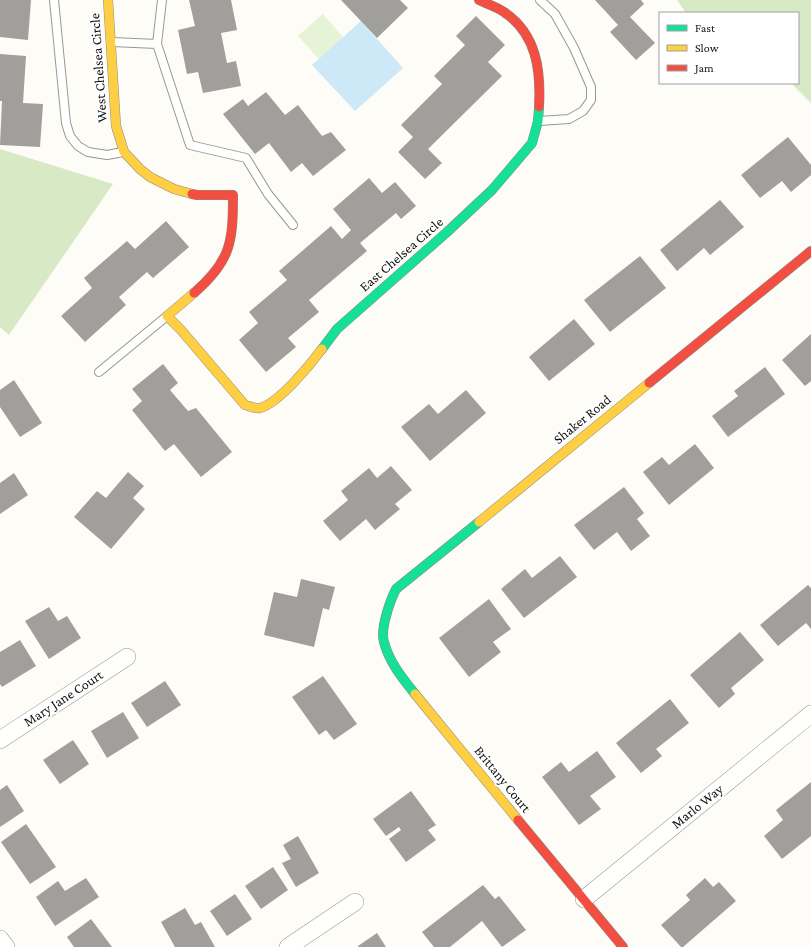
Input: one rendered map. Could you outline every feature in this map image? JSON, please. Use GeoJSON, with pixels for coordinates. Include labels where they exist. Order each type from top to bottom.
{"type":"FeatureCollection","features":[{"type":"Feature","properties":{"kind":"street","name":"West Chelsea Circle"},"geometry":{"type":"LineString","coordinates":[[108,0],[116,126],[124,152],[145,173],[174,189],[197,195],[233,195],[232,235],[228,251],[214,274],[167,316]]}},
{"type":"Feature","properties":{"kind":"street","name":"East Chelsea Circle"},"geometry":{"type":"LineString","coordinates":[[167,316],[181,330],[245,405],[258,408],[270,404],[306,370],[337,329],[492,190],[532,143],[538,121],[540,85],[532,44],[521,26],[504,12],[479,0]]}},
{"type":"Feature","properties":{"kind":"street","name":"Shaker Road"},"geometry":{"type":"LineString","coordinates":[[385,619],[391,599],[396,589],[811,251]]}},
{"type":"Feature","properties":{"kind":"street","name":"Brittany Court"},"geometry":{"type":"LineString","coordinates":[[385,619],[383,641],[393,665],[411,689],[623,947]]}},
{"type":"Feature","properties":{"kind":"street","name":"Mary Jane Court"},"geometry":{"type":"LineString","coordinates":[[0,740],[127,657]]}},
{"type":"Feature","properties":{"kind":"street","name":"Marlo Way"},"geometry":{"type":"LineString","coordinates":[[584,899],[811,714]]}},
{"type":"Feature","properties":{"kind":"street"},"geometry":{"type":"LineString","coordinates":[[288,947],[355,902]]}},
{"type":"Feature","properties":{"kind":"street"},"geometry":{"type":"LineString","coordinates":[[0,939],[6,947]]}},
{"type":"Feature","properties":{"kind":"lane"},"geometry":{"type":"LineString","coordinates":[[54,0],[66,123],[70,136],[78,146],[88,152],[107,155],[124,152]]}},
{"type":"Feature","properties":{"kind":"lane"},"geometry":{"type":"LineString","coordinates":[[162,0],[157,44],[190,145],[246,158],[268,194],[293,224]]}},
{"type":"Feature","properties":{"kind":"lane"},"geometry":{"type":"LineString","coordinates":[[538,121],[569,119],[583,112],[591,100],[591,87],[574,48],[555,14],[540,0]]}},
{"type":"Feature","properties":{"kind":"lane"},"geometry":{"type":"LineString","coordinates":[[110,42],[157,44]]}},
{"type":"Feature","properties":{"kind":"lane"},"geometry":{"type":"LineString","coordinates":[[99,372],[167,316]]}},
{"type":"Feature","properties":{"kind":"green space"},"geometry":{"type":"Polygon","coordinates":[[[677,0],[811,0],[811,103],[792,84],[799,84],[799,12],[685,12],[677,0]]]}},
{"type":"Feature","properties":{"kind":"green space"},"geometry":{"type":"Polygon","coordinates":[[[323,14],[343,37],[319,59],[298,36],[323,14]]]}},
{"type":"Feature","properties":{"kind":"green space"},"geometry":{"type":"Polygon","coordinates":[[[0,149],[113,184],[9,335],[0,327],[0,149]]]}},
{"type":"Feature","properties":{"kind":"water"},"geometry":{"type":"Polygon","coordinates":[[[361,21],[403,68],[355,111],[312,65],[361,21]]]}},
{"type":"Feature","properties":{"kind":"building"},"geometry":{"type":"Polygon","coordinates":[[[0,0],[31,0],[28,40],[0,37],[0,0]]]}},
{"type":"Feature","properties":{"kind":"building"},"geometry":{"type":"Polygon","coordinates":[[[189,0],[231,0],[237,30],[221,33],[227,63],[236,61],[241,86],[203,93],[198,72],[187,74],[178,30],[195,26],[189,0]]]}},
{"type":"Feature","properties":{"kind":"building"},"geometry":{"type":"Polygon","coordinates":[[[341,0],[400,0],[408,8],[377,38],[341,0]]]}},
{"type":"Feature","properties":{"kind":"building"},"geometry":{"type":"Polygon","coordinates":[[[595,0],[641,0],[644,4],[630,17],[655,43],[636,60],[610,32],[618,25],[595,0]]]}},
{"type":"Feature","properties":{"kind":"building"},"geometry":{"type":"Polygon","coordinates":[[[476,16],[505,45],[488,62],[502,76],[428,149],[442,163],[425,179],[398,152],[413,137],[401,125],[442,84],[434,76],[465,45],[456,36],[476,16]]]}},
{"type":"Feature","properties":{"kind":"building"},"geometry":{"type":"Polygon","coordinates":[[[0,54],[26,56],[23,103],[43,104],[40,147],[0,145],[2,101],[0,101],[0,54]]]}},
{"type":"Feature","properties":{"kind":"building"},"geometry":{"type":"Polygon","coordinates":[[[266,92],[285,115],[298,105],[322,136],[331,132],[346,150],[313,176],[302,163],[291,172],[269,143],[255,154],[223,114],[243,99],[248,106],[266,92]]]}},
{"type":"Feature","properties":{"kind":"building"},"geometry":{"type":"Polygon","coordinates":[[[788,137],[811,165],[811,175],[791,192],[782,181],[760,198],[741,175],[788,137]]]}},
{"type":"Feature","properties":{"kind":"building"},"geometry":{"type":"Polygon","coordinates":[[[369,178],[382,193],[395,182],[416,206],[401,219],[396,213],[360,243],[367,251],[309,300],[319,312],[288,338],[296,347],[266,372],[239,340],[258,323],[249,312],[287,280],[279,271],[331,226],[342,239],[351,230],[333,209],[369,178]]]}},
{"type":"Feature","properties":{"kind":"building"},"geometry":{"type":"Polygon","coordinates":[[[720,200],[744,227],[710,255],[704,248],[677,271],[660,250],[720,200]]]}},
{"type":"Feature","properties":{"kind":"building"},"geometry":{"type":"Polygon","coordinates":[[[166,221],[189,247],[153,278],[147,272],[119,297],[126,305],[85,342],[61,316],[92,288],[84,278],[127,241],[135,249],[166,221]]]}},
{"type":"Feature","properties":{"kind":"building"},"geometry":{"type":"Polygon","coordinates":[[[640,256],[666,288],[610,332],[584,300],[640,256]]]}},
{"type":"Feature","properties":{"kind":"building"},"geometry":{"type":"Polygon","coordinates":[[[574,319],[595,344],[549,381],[529,357],[574,319]]]}},
{"type":"Feature","properties":{"kind":"building"},"geometry":{"type":"Polygon","coordinates":[[[811,334],[811,381],[805,386],[782,360],[811,334]]]}},
{"type":"Feature","properties":{"kind":"building"},"geometry":{"type":"Polygon","coordinates":[[[163,364],[178,383],[170,390],[188,411],[196,408],[232,452],[201,477],[174,444],[165,451],[132,410],[142,401],[132,389],[163,364]]]}},
{"type":"Feature","properties":{"kind":"building"},"geometry":{"type":"Polygon","coordinates":[[[765,367],[785,394],[728,437],[712,416],[738,396],[734,391],[765,367]]]}},
{"type":"Feature","properties":{"kind":"building"},"geometry":{"type":"Polygon","coordinates":[[[14,380],[42,423],[20,437],[0,407],[0,390],[14,380]]]}},
{"type":"Feature","properties":{"kind":"building"},"geometry":{"type":"Polygon","coordinates":[[[466,390],[486,413],[430,461],[401,427],[429,404],[438,414],[466,390]]]}},
{"type":"Feature","properties":{"kind":"building"},"geometry":{"type":"Polygon","coordinates":[[[695,444],[714,468],[669,505],[643,472],[662,457],[669,465],[695,444]]]}},
{"type":"Feature","properties":{"kind":"building"},"geometry":{"type":"Polygon","coordinates":[[[391,466],[412,490],[395,504],[400,509],[375,530],[366,519],[340,541],[323,521],[348,500],[341,491],[369,468],[377,478],[391,466]]]}},
{"type":"Feature","properties":{"kind":"building"},"geometry":{"type":"Polygon","coordinates":[[[128,472],[144,486],[133,498],[145,509],[111,549],[74,517],[97,491],[106,498],[128,472]]]}},
{"type":"Feature","properties":{"kind":"building"},"geometry":{"type":"Polygon","coordinates":[[[14,473],[28,495],[0,514],[0,483],[14,473]]]}},
{"type":"Feature","properties":{"kind":"building"},"geometry":{"type":"Polygon","coordinates":[[[624,487],[644,513],[637,519],[650,536],[631,551],[617,532],[594,550],[574,525],[624,487]]]}},
{"type":"Feature","properties":{"kind":"building"},"geometry":{"type":"Polygon","coordinates":[[[560,556],[577,577],[524,618],[501,589],[525,569],[532,578],[560,556]]]}},
{"type":"Feature","properties":{"kind":"building"},"geometry":{"type":"Polygon","coordinates":[[[301,579],[335,587],[329,610],[323,608],[314,647],[264,635],[274,592],[297,597],[301,579]]]}},
{"type":"Feature","properties":{"kind":"building"},"geometry":{"type":"Polygon","coordinates":[[[808,585],[811,588],[811,629],[806,623],[778,646],[760,625],[808,585]]]}},
{"type":"Feature","properties":{"kind":"building"},"geometry":{"type":"Polygon","coordinates":[[[489,599],[511,629],[493,642],[501,652],[469,677],[439,638],[489,599]]]}},
{"type":"Feature","properties":{"kind":"building"},"geometry":{"type":"Polygon","coordinates":[[[49,607],[58,621],[67,616],[81,638],[49,659],[25,621],[49,607]]]}},
{"type":"Feature","properties":{"kind":"building"},"geometry":{"type":"Polygon","coordinates":[[[740,632],[764,660],[731,688],[735,694],[719,708],[690,675],[740,632]]]}},
{"type":"Feature","properties":{"kind":"building"},"geometry":{"type":"Polygon","coordinates":[[[20,640],[36,666],[2,687],[0,684],[0,652],[20,640]]]}},
{"type":"Feature","properties":{"kind":"building"},"geometry":{"type":"Polygon","coordinates":[[[323,676],[357,724],[334,740],[326,730],[319,735],[292,697],[323,676]]]}},
{"type":"Feature","properties":{"kind":"building"},"geometry":{"type":"Polygon","coordinates":[[[165,681],[181,705],[147,727],[131,703],[165,681]]]}},
{"type":"Feature","properties":{"kind":"building"},"geometry":{"type":"Polygon","coordinates":[[[670,699],[689,723],[656,749],[662,756],[641,773],[616,743],[670,699]]]}},
{"type":"Feature","properties":{"kind":"building"},"geometry":{"type":"Polygon","coordinates":[[[123,712],[139,738],[107,758],[91,731],[123,712]]]}},
{"type":"Feature","properties":{"kind":"building"},"geometry":{"type":"Polygon","coordinates":[[[73,740],[89,764],[60,784],[43,760],[73,740]]]}},
{"type":"Feature","properties":{"kind":"building"},"geometry":{"type":"Polygon","coordinates":[[[597,751],[616,777],[590,796],[601,809],[579,825],[542,777],[561,762],[569,772],[597,751]]]}},
{"type":"Feature","properties":{"kind":"building"},"geometry":{"type":"Polygon","coordinates":[[[811,782],[811,836],[782,859],[764,836],[783,820],[776,810],[811,782]]]}},
{"type":"Feature","properties":{"kind":"building"},"geometry":{"type":"Polygon","coordinates":[[[7,785],[24,811],[0,827],[0,790],[7,785]]]}},
{"type":"Feature","properties":{"kind":"building"},"geometry":{"type":"Polygon","coordinates":[[[411,791],[436,825],[428,830],[436,840],[406,862],[389,839],[401,830],[399,827],[386,836],[373,819],[411,791]]]}},
{"type":"Feature","properties":{"kind":"building"},"geometry":{"type":"Polygon","coordinates":[[[26,824],[56,867],[30,884],[1,842],[26,824]]]}},
{"type":"Feature","properties":{"kind":"building"},"geometry":{"type":"Polygon","coordinates":[[[298,836],[319,873],[296,887],[282,863],[291,859],[283,845],[298,836]]]}},
{"type":"Feature","properties":{"kind":"building"},"geometry":{"type":"Polygon","coordinates":[[[273,867],[288,890],[261,909],[245,886],[273,867]]]}},
{"type":"Feature","properties":{"kind":"building"},"geometry":{"type":"Polygon","coordinates":[[[86,878],[99,897],[55,926],[36,897],[58,881],[65,891],[86,878]]]}},
{"type":"Feature","properties":{"kind":"building"},"geometry":{"type":"Polygon","coordinates":[[[705,878],[713,887],[719,882],[736,901],[683,947],[681,947],[661,925],[690,900],[686,895],[705,878]]]}},
{"type":"Feature","properties":{"kind":"building"},"geometry":{"type":"Polygon","coordinates":[[[483,885],[495,899],[499,896],[526,930],[502,947],[482,921],[450,947],[434,947],[422,932],[483,885]]]}},
{"type":"Feature","properties":{"kind":"building"},"geometry":{"type":"Polygon","coordinates":[[[235,894],[252,919],[227,936],[210,911],[235,894]]]}},
{"type":"Feature","properties":{"kind":"building"},"geometry":{"type":"Polygon","coordinates":[[[185,908],[195,925],[201,922],[215,947],[175,947],[161,922],[185,908]]]}},
{"type":"Feature","properties":{"kind":"building"},"geometry":{"type":"Polygon","coordinates":[[[91,919],[112,947],[74,947],[67,937],[91,919]]]}},
{"type":"Feature","properties":{"kind":"building"},"geometry":{"type":"Polygon","coordinates":[[[377,933],[386,947],[358,947],[358,946],[377,933]]]}},
{"type":"Feature","properties":{"kind":"traffic: fast"},"geometry":{"type":"LineString","coordinates":[[322,349],[337,329],[446,233],[492,190],[532,143],[538,121],[539,107]]}},
{"type":"Feature","properties":{"kind":"traffic: fast"},"geometry":{"type":"LineString","coordinates":[[415,694],[393,663],[384,642],[384,623],[391,601],[396,589],[479,522]]}},
{"type":"Feature","properties":{"kind":"traffic: slow"},"geometry":{"type":"LineString","coordinates":[[108,0],[116,126],[124,152],[150,177],[174,189],[192,194]]}},
{"type":"Feature","properties":{"kind":"traffic: slow"},"geometry":{"type":"LineString","coordinates":[[194,293],[167,316],[181,330],[245,405],[254,408],[260,408],[268,405],[294,383],[322,349]]}},
{"type":"Feature","properties":{"kind":"traffic: slow"},"geometry":{"type":"LineString","coordinates":[[479,522],[649,383]]}},
{"type":"Feature","properties":{"kind":"traffic: slow"},"geometry":{"type":"LineString","coordinates":[[415,694],[518,820]]}},
{"type":"Feature","properties":{"kind":"traffic: jam"},"geometry":{"type":"LineString","coordinates":[[479,0],[501,10],[515,21],[524,31],[535,54],[538,67],[539,107]]}},
{"type":"Feature","properties":{"kind":"traffic: jam"},"geometry":{"type":"LineString","coordinates":[[192,194],[233,195],[232,226],[227,250],[216,271],[194,293]]}},
{"type":"Feature","properties":{"kind":"traffic: jam"},"geometry":{"type":"LineString","coordinates":[[649,383],[811,251]]}},
{"type":"Feature","properties":{"kind":"traffic: jam"},"geometry":{"type":"LineString","coordinates":[[518,820],[623,947]]}}]}
